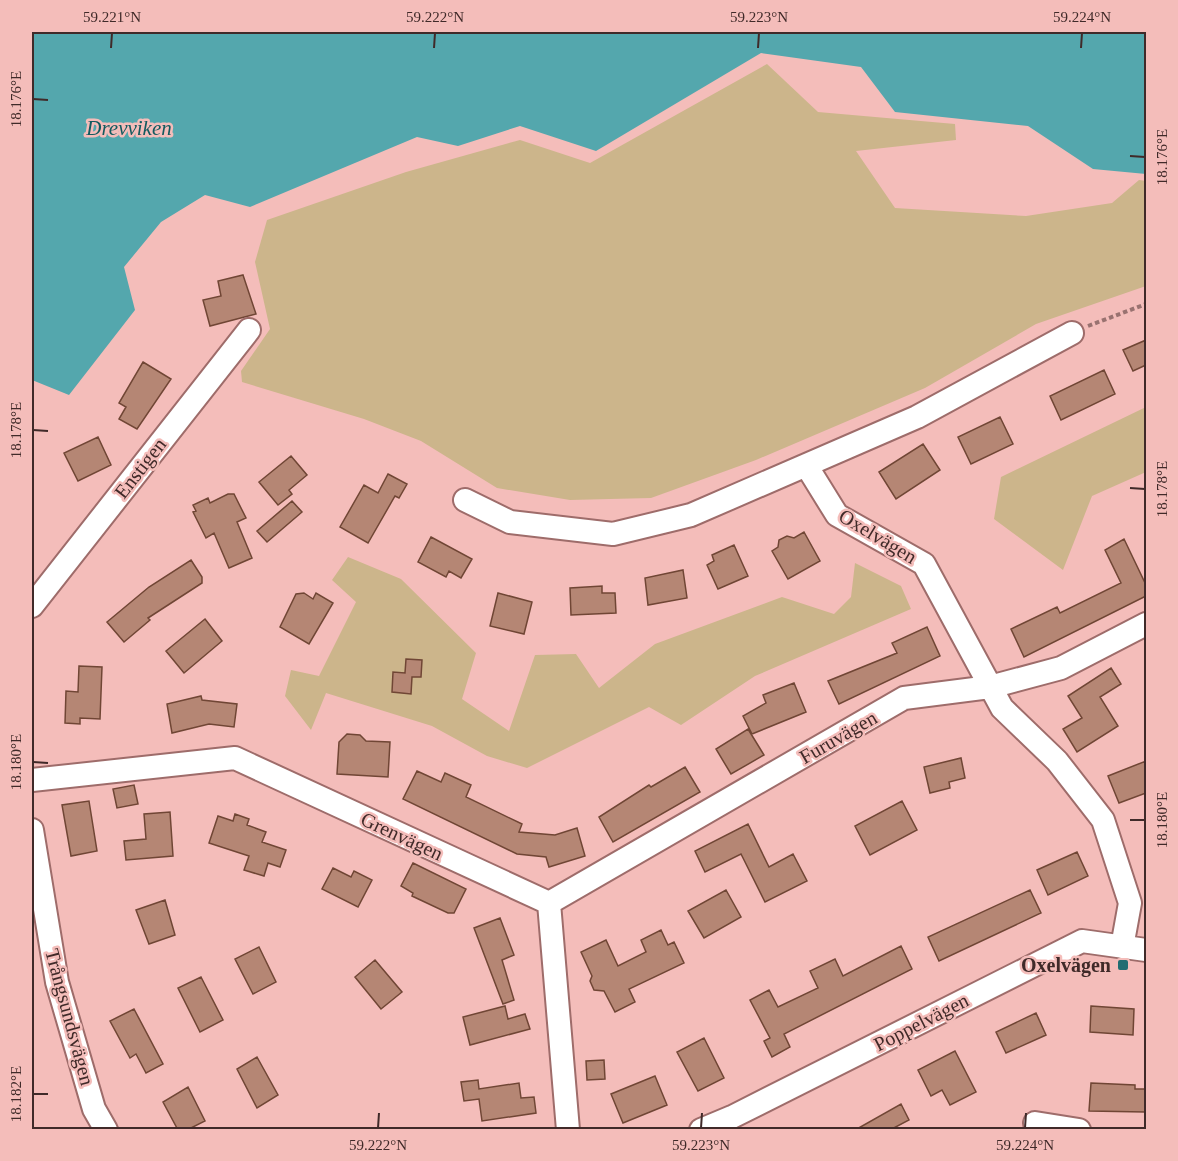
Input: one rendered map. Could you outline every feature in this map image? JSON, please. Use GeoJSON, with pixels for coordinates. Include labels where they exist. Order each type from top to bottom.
{"type":"FeatureCollection","features":[{"type":"Feature","properties":{"kind":"street","name":"Enstigen"},"geometry":{"type":"LineString","coordinates":[[32,606],[249,330]]}},
{"type":"Feature","properties":{"kind":"street"},"geometry":{"type":"LineString","coordinates":[[465,500],[510,522],[613,534],[691,515],[917,417],[1072,333]]}},
{"type":"Feature","properties":{"kind":"street","name":"Oxelvägen"},"geometry":{"type":"LineString","coordinates":[[806,465],[837,515],[924,564],[1002,708],[1057,761],[1103,820],[1130,903],[1122,947]]}},
{"type":"Feature","properties":{"kind":"street","name":"Furuvägen"},"geometry":{"type":"LineString","coordinates":[[549,903],[904,698],[990,687],[1061,668],[1146,624]]}},
{"type":"Feature","properties":{"kind":"street","name":"Grenvägen"},"geometry":{"type":"LineString","coordinates":[[32,780],[235,759],[549,903]]}},
{"type":"Feature","properties":{"kind":"street","name":"Trångsundsvägen"},"geometry":{"type":"LineString","coordinates":[[32,830],[57,982],[94,1109],[106,1130]]}},
{"type":"Feature","properties":{"kind":"street"},"geometry":{"type":"LineString","coordinates":[[549,903],[568,1130]]}},
{"type":"Feature","properties":{"kind":"street","name":"Poppelvägen"},"geometry":{"type":"LineString","coordinates":[[700,1130],[732,1117],[1082,941],[1146,950]]}},
{"type":"Feature","properties":{"kind":"street"},"geometry":{"type":"LineString","coordinates":[[1035,1123],[1079,1130]]}},
{"type":"Feature","properties":{"kind":"path"},"geometry":{"type":"LineString","coordinates":[[1072,333],[1146,304]]}},
{"type":"Feature","properties":{"kind":"shaded area"},"geometry":{"type":"Polygon","coordinates":[[[767,64],[818,112],[955,124],[956,140],[856,151],[895,208],[1026,216],[1112,203],[1139,180],[1146,181],[1146,286],[1036,324],[925,388],[756,460],[651,498],[570,500],[497,488],[421,441],[364,419],[242,382],[241,371],[270,329],[255,262],[267,220],[406,172],[520,140],[590,163],[767,64]]]}},
{"type":"Feature","properties":{"kind":"shaded area"},"geometry":{"type":"Polygon","coordinates":[[[1146,407],[1146,472],[1092,496],[1063,570],[994,519],[1001,477],[1146,407]]]}},
{"type":"Feature","properties":{"kind":"shaded area"},"geometry":{"type":"Polygon","coordinates":[[[348,557],[401,579],[476,653],[462,699],[509,731],[535,655],[576,654],[599,688],[655,644],[782,597],[834,614],[851,597],[855,563],[901,586],[911,609],[755,676],[681,725],[649,707],[527,768],[487,756],[432,726],[326,693],[311,730],[285,696],[291,670],[319,676],[356,602],[332,580],[348,557]]]}},
{"type":"Feature","properties":{"kind":"water","name":"Drevviken"},"geometry":{"type":"Polygon","coordinates":[[[32,32],[1146,32],[1146,174],[1093,169],[1028,126],[895,112],[861,67],[761,53],[596,151],[520,126],[458,146],[417,137],[250,207],[205,195],[161,222],[124,267],[135,310],[69,395],[32,380],[32,32]]]}},
{"type":"Feature","properties":{"kind":"building"},"geometry":{"type":"Polygon","coordinates":[[[243,275],[256,314],[210,326],[203,300],[221,296],[218,281],[243,275]]]}},
{"type":"Feature","properties":{"kind":"building"},"geometry":{"type":"Polygon","coordinates":[[[1146,340],[1146,365],[1133,371],[1123,350],[1146,340]]]}},
{"type":"Feature","properties":{"kind":"building"},"geometry":{"type":"Polygon","coordinates":[[[143,362],[171,379],[137,429],[119,419],[126,407],[119,403],[143,362]]]}},
{"type":"Feature","properties":{"kind":"building"},"geometry":{"type":"Polygon","coordinates":[[[1104,370],[1115,394],[1061,420],[1050,396],[1104,370]]]}},
{"type":"Feature","properties":{"kind":"building"},"geometry":{"type":"Polygon","coordinates":[[[1000,417],[1013,444],[971,464],[958,437],[1000,417]]]}},
{"type":"Feature","properties":{"kind":"building"},"geometry":{"type":"Polygon","coordinates":[[[98,437],[111,465],[78,481],[64,453],[98,437]]]}},
{"type":"Feature","properties":{"kind":"building"},"geometry":{"type":"Polygon","coordinates":[[[923,444],[940,470],[896,499],[879,472],[923,444]]]}},
{"type":"Feature","properties":{"kind":"building"},"geometry":{"type":"Polygon","coordinates":[[[291,456],[307,475],[289,490],[292,494],[278,505],[259,482],[291,456]]]}},
{"type":"Feature","properties":{"kind":"building"},"geometry":{"type":"Polygon","coordinates":[[[388,474],[407,484],[399,498],[395,496],[368,543],[340,527],[364,485],[378,493],[388,474]]]}},
{"type":"Feature","properties":{"kind":"building"},"geometry":{"type":"Polygon","coordinates":[[[228,494],[234,494],[246,518],[237,522],[252,558],[229,568],[214,533],[206,538],[193,512],[196,511],[193,505],[208,498],[210,503],[228,494]]]}},
{"type":"Feature","properties":{"kind":"building"},"geometry":{"type":"Polygon","coordinates":[[[292,501],[302,512],[267,542],[257,531],[292,501]]]}},
{"type":"Feature","properties":{"kind":"building"},"geometry":{"type":"Polygon","coordinates":[[[804,532],[820,561],[788,579],[772,551],[778,547],[779,540],[787,536],[794,538],[804,532]]]}},
{"type":"Feature","properties":{"kind":"building"},"geometry":{"type":"Polygon","coordinates":[[[431,537],[472,559],[461,578],[449,571],[446,577],[418,562],[431,537]]]}},
{"type":"Feature","properties":{"kind":"building"},"geometry":{"type":"Polygon","coordinates":[[[1124,539],[1146,585],[1146,596],[1024,657],[1011,629],[1057,607],[1060,613],[1121,583],[1105,550],[1124,539]]]}},
{"type":"Feature","properties":{"kind":"building"},"geometry":{"type":"Polygon","coordinates":[[[734,545],[748,576],[718,589],[707,565],[714,561],[712,555],[734,545]]]}},
{"type":"Feature","properties":{"kind":"building"},"geometry":{"type":"Polygon","coordinates":[[[191,560],[202,577],[202,583],[148,618],[150,620],[124,642],[107,622],[149,587],[191,560]]]}},
{"type":"Feature","properties":{"kind":"building"},"geometry":{"type":"Polygon","coordinates":[[[683,570],[687,598],[648,605],[645,578],[683,570]]]}},
{"type":"Feature","properties":{"kind":"building"},"geometry":{"type":"Polygon","coordinates":[[[602,586],[602,593],[615,593],[616,613],[571,615],[570,588],[602,586]]]}},
{"type":"Feature","properties":{"kind":"building"},"geometry":{"type":"Polygon","coordinates":[[[304,593],[313,599],[316,593],[333,603],[309,644],[280,627],[296,594],[304,593]]]}},
{"type":"Feature","properties":{"kind":"building"},"geometry":{"type":"Polygon","coordinates":[[[498,593],[532,602],[524,634],[490,626],[498,593]]]}},
{"type":"Feature","properties":{"kind":"building"},"geometry":{"type":"Polygon","coordinates":[[[205,619],[222,641],[184,673],[166,651],[205,619]]]}},
{"type":"Feature","properties":{"kind":"building"},"geometry":{"type":"Polygon","coordinates":[[[927,627],[940,656],[839,704],[828,681],[897,653],[892,643],[927,627]]]}},
{"type":"Feature","properties":{"kind":"building"},"geometry":{"type":"Polygon","coordinates":[[[406,659],[422,660],[421,677],[412,677],[411,694],[392,692],[393,672],[405,673],[406,659]]]}},
{"type":"Feature","properties":{"kind":"building"},"geometry":{"type":"Polygon","coordinates":[[[79,666],[102,667],[100,719],[80,718],[80,724],[65,723],[66,691],[78,692],[79,666]]]}},
{"type":"Feature","properties":{"kind":"building"},"geometry":{"type":"Polygon","coordinates":[[[1111,668],[1121,684],[1100,697],[1118,726],[1077,752],[1063,729],[1082,718],[1068,696],[1111,668]]]}},
{"type":"Feature","properties":{"kind":"building"},"geometry":{"type":"Polygon","coordinates":[[[794,683],[806,712],[752,734],[743,716],[766,703],[763,695],[794,683]]]}},
{"type":"Feature","properties":{"kind":"building"},"geometry":{"type":"Polygon","coordinates":[[[201,696],[202,700],[237,704],[234,727],[209,724],[172,733],[167,704],[201,696]]]}},
{"type":"Feature","properties":{"kind":"building"},"geometry":{"type":"Polygon","coordinates":[[[748,729],[764,755],[731,774],[716,749],[748,729]]]}},
{"type":"Feature","properties":{"kind":"building"},"geometry":{"type":"Polygon","coordinates":[[[347,734],[360,735],[366,741],[390,742],[388,777],[337,774],[339,742],[347,734]]]}},
{"type":"Feature","properties":{"kind":"building"},"geometry":{"type":"Polygon","coordinates":[[[961,758],[965,778],[949,782],[950,788],[930,793],[924,767],[961,758]]]}},
{"type":"Feature","properties":{"kind":"building"},"geometry":{"type":"Polygon","coordinates":[[[1146,761],[1146,793],[1119,803],[1108,776],[1146,761]]]}},
{"type":"Feature","properties":{"kind":"building"},"geometry":{"type":"Polygon","coordinates":[[[685,767],[700,792],[613,842],[599,817],[649,785],[651,787],[685,767]]]}},
{"type":"Feature","properties":{"kind":"building"},"geometry":{"type":"Polygon","coordinates":[[[417,771],[441,782],[445,773],[471,785],[466,797],[522,824],[519,832],[555,835],[577,828],[585,856],[549,867],[546,857],[517,854],[403,799],[417,771]]]}},
{"type":"Feature","properties":{"kind":"building"},"geometry":{"type":"Polygon","coordinates":[[[134,785],[138,804],[117,808],[113,789],[134,785]]]}},
{"type":"Feature","properties":{"kind":"building"},"geometry":{"type":"Polygon","coordinates":[[[89,801],[97,851],[71,856],[62,805],[89,801]]]}},
{"type":"Feature","properties":{"kind":"building"},"geometry":{"type":"Polygon","coordinates":[[[902,801],[917,830],[870,855],[855,826],[902,801]]]}},
{"type":"Feature","properties":{"kind":"building"},"geometry":{"type":"Polygon","coordinates":[[[170,812],[173,856],[126,860],[124,841],[146,839],[144,814],[170,812]]]}},
{"type":"Feature","properties":{"kind":"building"},"geometry":{"type":"Polygon","coordinates":[[[235,814],[249,819],[247,825],[266,832],[262,842],[286,850],[280,867],[268,863],[264,876],[244,870],[249,856],[209,843],[218,816],[233,821],[235,814]]]}},
{"type":"Feature","properties":{"kind":"building"},"geometry":{"type":"Polygon","coordinates":[[[748,824],[769,867],[793,854],[807,881],[765,902],[741,854],[705,872],[695,851],[748,824]]]}},
{"type":"Feature","properties":{"kind":"building"},"geometry":{"type":"Polygon","coordinates":[[[1077,852],[1088,876],[1048,895],[1037,870],[1077,852]]]}},
{"type":"Feature","properties":{"kind":"building"},"geometry":{"type":"Polygon","coordinates":[[[413,863],[466,889],[454,913],[448,913],[412,896],[413,893],[401,886],[413,863]]]}},
{"type":"Feature","properties":{"kind":"building"},"geometry":{"type":"Polygon","coordinates":[[[333,868],[351,877],[354,871],[372,880],[358,907],[322,889],[333,868]]]}},
{"type":"Feature","properties":{"kind":"building"},"geometry":{"type":"Polygon","coordinates":[[[726,890],[741,917],[704,938],[688,911],[726,890]]]}},
{"type":"Feature","properties":{"kind":"building"},"geometry":{"type":"Polygon","coordinates":[[[1030,890],[1041,913],[939,961],[928,937],[1030,890]]]}},
{"type":"Feature","properties":{"kind":"building"},"geometry":{"type":"Polygon","coordinates":[[[165,900],[175,935],[149,944],[136,910],[165,900]]]}},
{"type":"Feature","properties":{"kind":"building"},"geometry":{"type":"Polygon","coordinates":[[[500,918],[514,955],[502,960],[514,1000],[503,1004],[474,928],[500,918]]]}},
{"type":"Feature","properties":{"kind":"building"},"geometry":{"type":"Polygon","coordinates":[[[661,930],[668,945],[674,942],[684,963],[629,989],[635,1002],[615,1012],[604,991],[594,990],[590,981],[592,976],[581,952],[606,940],[618,966],[646,952],[641,940],[661,930]]]}},
{"type":"Feature","properties":{"kind":"building"},"geometry":{"type":"Polygon","coordinates":[[[901,946],[912,969],[784,1034],[790,1047],[772,1057],[764,1041],[770,1038],[750,1000],[769,990],[778,1007],[818,988],[810,971],[835,959],[843,976],[901,946]]]}},
{"type":"Feature","properties":{"kind":"building"},"geometry":{"type":"Polygon","coordinates":[[[259,947],[276,982],[253,994],[235,959],[259,947]]]}},
{"type":"Feature","properties":{"kind":"building"},"geometry":{"type":"Polygon","coordinates":[[[375,960],[402,992],[381,1009],[355,977],[375,960]]]}},
{"type":"Feature","properties":{"kind":"building"},"geometry":{"type":"Polygon","coordinates":[[[201,977],[223,1020],[200,1032],[178,988],[201,977]]]}},
{"type":"Feature","properties":{"kind":"building"},"geometry":{"type":"Polygon","coordinates":[[[505,1006],[508,1019],[525,1014],[530,1029],[470,1045],[463,1017],[505,1006]]]}},
{"type":"Feature","properties":{"kind":"building"},"geometry":{"type":"Polygon","coordinates":[[[1091,1006],[1134,1009],[1133,1035],[1090,1032],[1091,1006]]]}},
{"type":"Feature","properties":{"kind":"building"},"geometry":{"type":"Polygon","coordinates":[[[134,1009],[163,1064],[146,1073],[136,1054],[130,1058],[110,1021],[134,1009]]]}},
{"type":"Feature","properties":{"kind":"building"},"geometry":{"type":"Polygon","coordinates":[[[1036,1013],[1046,1035],[1006,1053],[996,1032],[1036,1013]]]}},
{"type":"Feature","properties":{"kind":"building"},"geometry":{"type":"Polygon","coordinates":[[[704,1038],[724,1078],[698,1091],[677,1052],[704,1038]]]}},
{"type":"Feature","properties":{"kind":"building"},"geometry":{"type":"Polygon","coordinates":[[[955,1051],[976,1092],[950,1105],[942,1090],[931,1096],[918,1070],[955,1051]]]}},
{"type":"Feature","properties":{"kind":"building"},"geometry":{"type":"Polygon","coordinates":[[[257,1057],[278,1095],[257,1108],[237,1069],[257,1057]]]}},
{"type":"Feature","properties":{"kind":"building"},"geometry":{"type":"Polygon","coordinates":[[[604,1060],[605,1079],[587,1080],[586,1061],[604,1060]]]}},
{"type":"Feature","properties":{"kind":"building"},"geometry":{"type":"Polygon","coordinates":[[[655,1076],[667,1105],[623,1123],[611,1094],[655,1076]]]}},
{"type":"Feature","properties":{"kind":"building"},"geometry":{"type":"Polygon","coordinates":[[[478,1080],[479,1089],[519,1083],[521,1098],[534,1097],[536,1113],[482,1121],[479,1099],[464,1101],[461,1082],[478,1080]]]}},
{"type":"Feature","properties":{"kind":"building"},"geometry":{"type":"Polygon","coordinates":[[[1091,1083],[1135,1085],[1135,1089],[1146,1089],[1145,1112],[1089,1111],[1091,1083]]]}},
{"type":"Feature","properties":{"kind":"building"},"geometry":{"type":"Polygon","coordinates":[[[188,1087],[205,1121],[187,1130],[178,1130],[163,1102],[188,1087]]]}},
{"type":"Feature","properties":{"kind":"building"},"geometry":{"type":"Polygon","coordinates":[[[901,1104],[909,1120],[890,1130],[855,1130],[901,1104]]]}},
{"type":"Feature","properties":{"kind":"place","name":"Oxelvägen"},"geometry":{"type":"Point","coordinates":[1123,965]}}]}
